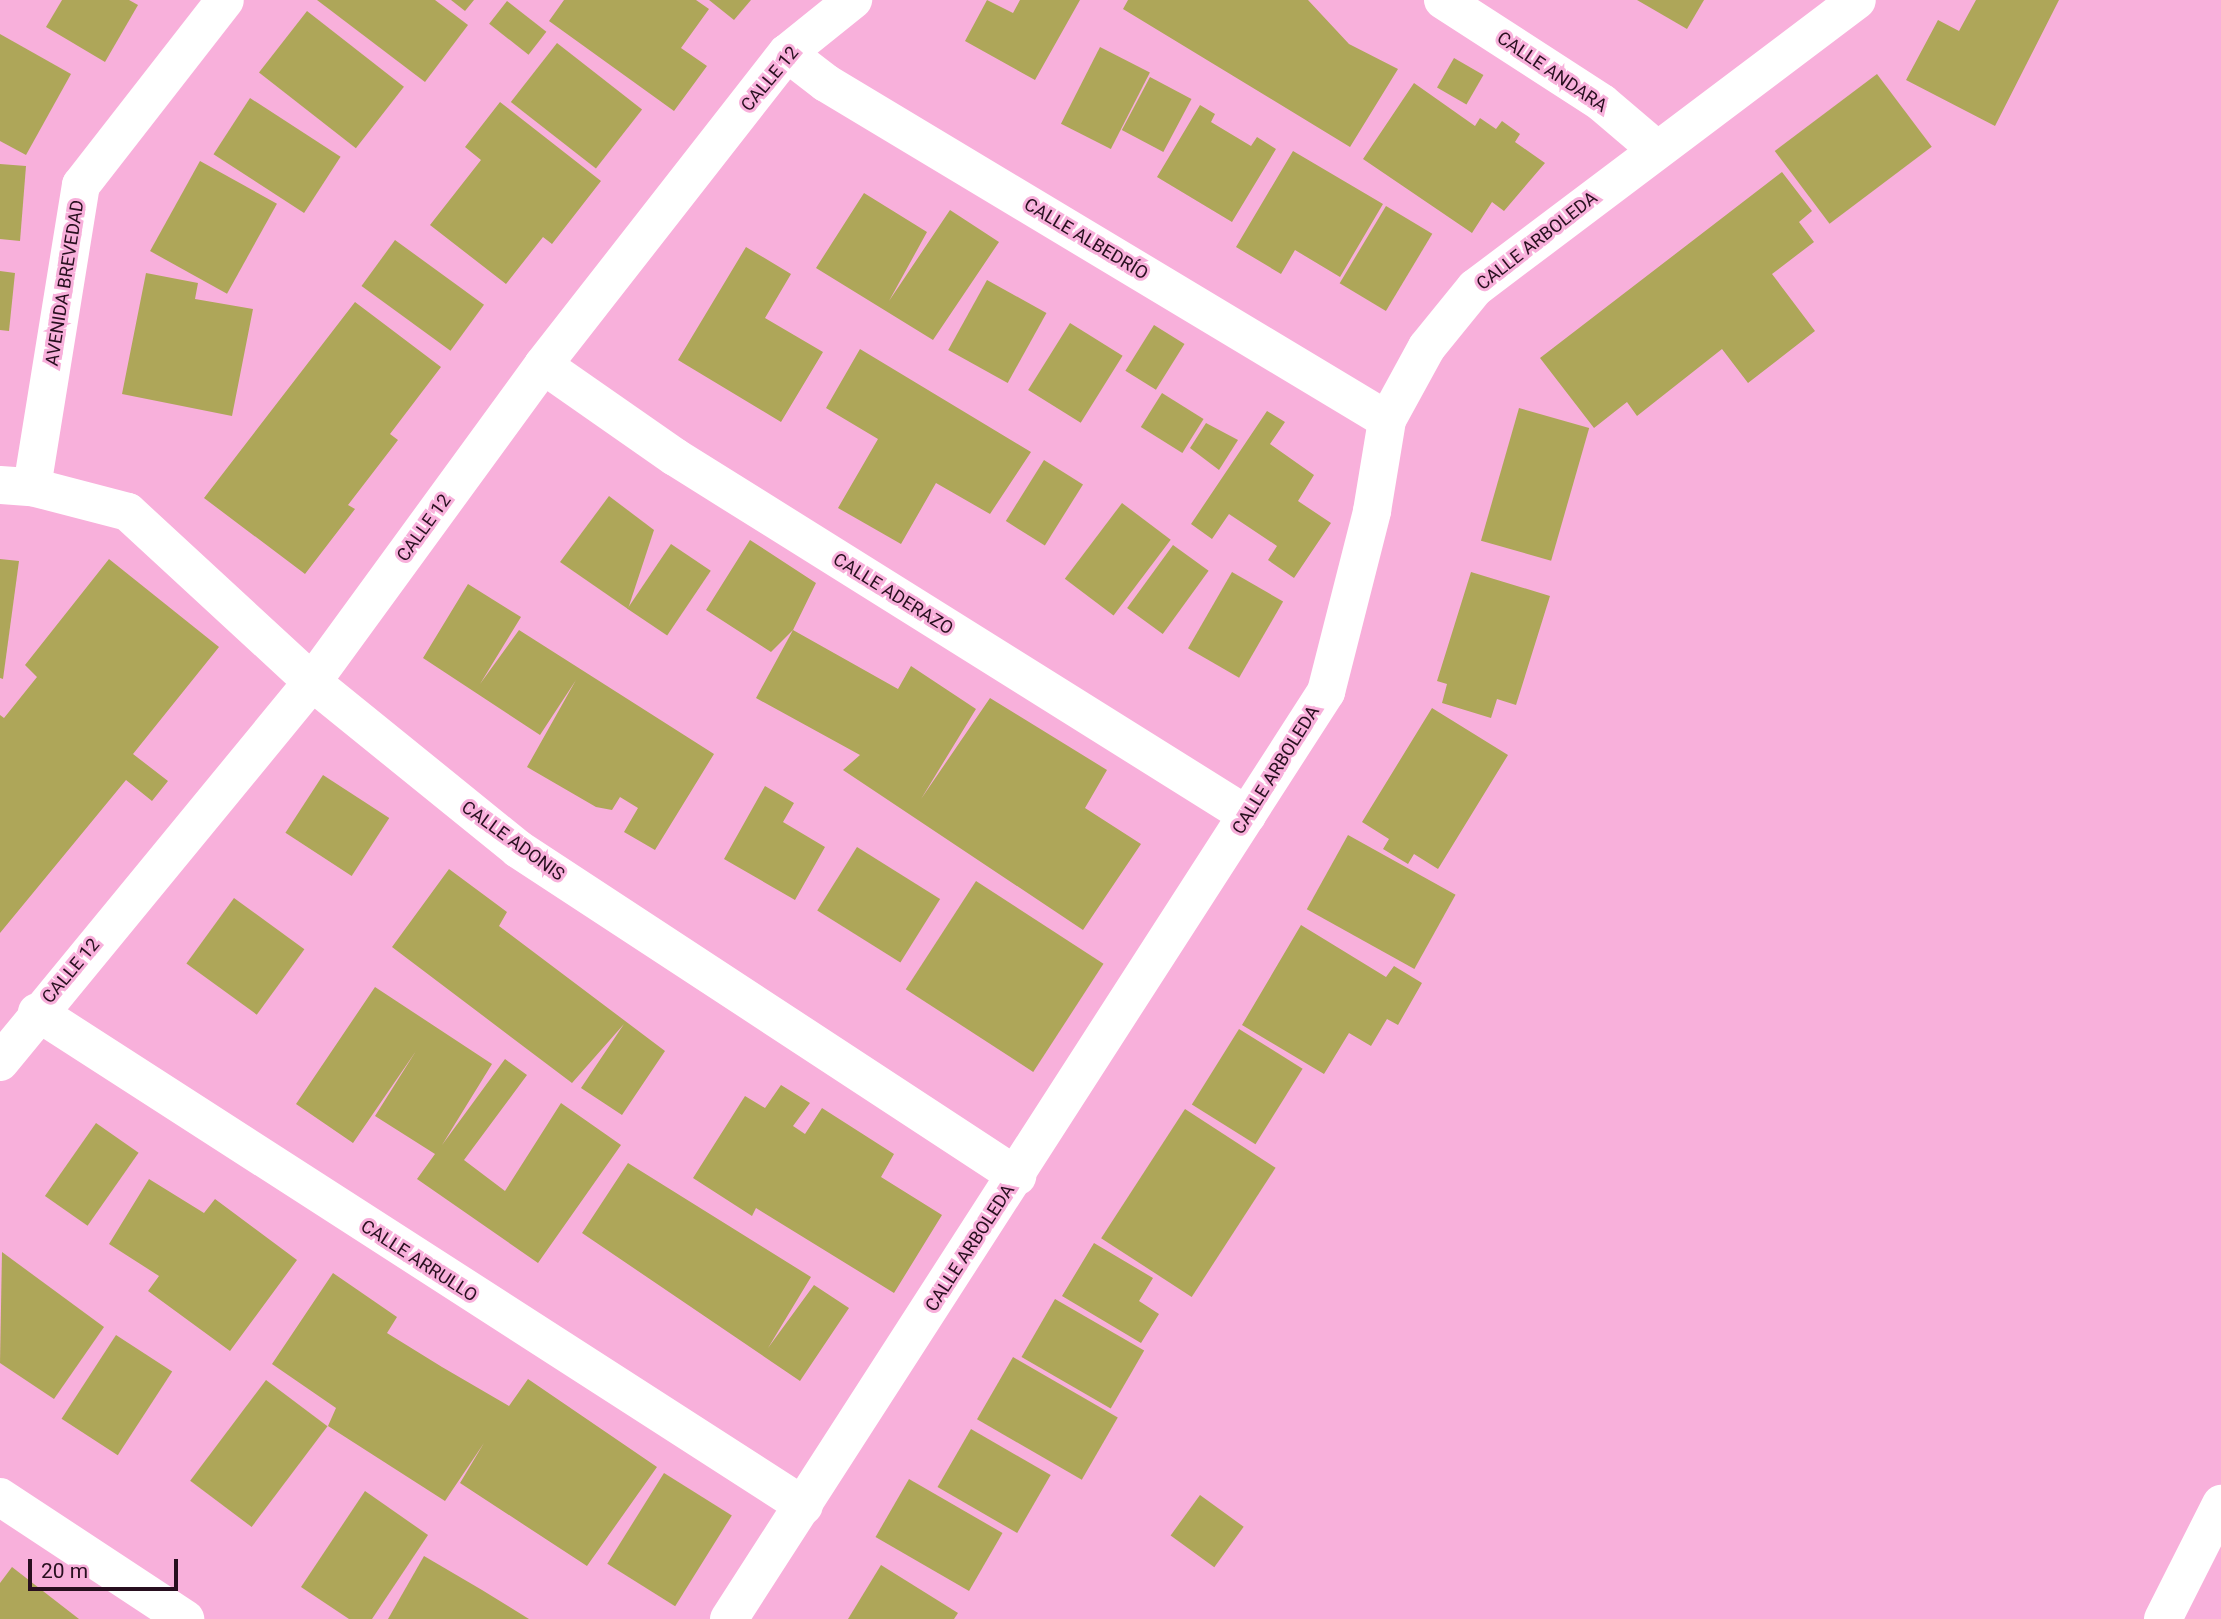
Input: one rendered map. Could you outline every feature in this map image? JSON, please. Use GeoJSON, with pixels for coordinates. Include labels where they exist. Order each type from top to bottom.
{"type":"FeatureCollection","features":[{"type":"Feature","properties":{"kind":"main road","name":"AVENIDA BREVEDAD"},"geometry":{"type":"LineString","coordinates":[[16,486],[81,185],[225,0]]}},
{"type":"Feature","properties":{"kind":"main road","name":"CALLE 12"},"geometry":{"type":"LineString","coordinates":[[0,1062],[37,1012],[312,682],[543,365],[787,53],[853,0]]}},
{"type":"Feature","properties":{"kind":"main road","name":"CALLE ANDARA"},"geometry":{"type":"LineString","coordinates":[[1443,0],[1602,103],[1656,149]]}},
{"type":"Feature","properties":{"kind":"main road","name":"CALLE ARBOLEDA"},"geometry":{"type":"LineString","coordinates":[[729,1619],[1017,1176],[1326,692],[1372,511],[1387,420],[1427,347],[1475,288],[1857,0]]}},
{"type":"Feature","properties":{"kind":"main road","name":"CALLE ALBEDRÍO"},"geometry":{"type":"LineString","coordinates":[[787,53],[826,83],[1387,420]]}},
{"type":"Feature","properties":{"kind":"main road","name":"CALLE ADERAZO"},"geometry":{"type":"LineString","coordinates":[[543,365],[675,457],[1247,816]]}},
{"type":"Feature","properties":{"kind":"main road","name":"CALLE ADONIS"},"geometry":{"type":"LineString","coordinates":[[16,486],[128,512],[312,682],[518,849],[1017,1176]]}},
{"type":"Feature","properties":{"kind":"main road","name":"CALLE ARRULLO"},"geometry":{"type":"LineString","coordinates":[[37,1012],[804,1506]]}},
{"type":"Feature","properties":{"kind":"main road"},"geometry":{"type":"LineString","coordinates":[[0,1497],[185,1619]]}},
{"type":"Feature","properties":{"kind":"main road"},"geometry":{"type":"LineString","coordinates":[[2163,1619],[2221,1504]]}},
{"type":"Feature","properties":{"kind":"main road"},"geometry":{"type":"LineString","coordinates":[[2189,1619],[2221,1563]]}},
{"type":"Feature","properties":{"kind":"building"},"geometry":{"type":"Polygon","coordinates":[[[62,0],[129,0],[138,5],[105,62],[46,27],[62,0]]]}},
{"type":"Feature","properties":{"kind":"building"},"geometry":{"type":"Polygon","coordinates":[[[317,0],[435,0],[468,25],[425,82],[317,0]]]}},
{"type":"Feature","properties":{"kind":"building"},"geometry":{"type":"Polygon","coordinates":[[[451,0],[474,0],[465,11],[451,0]]]}},
{"type":"Feature","properties":{"kind":"building"},"geometry":{"type":"Polygon","coordinates":[[[564,0],[696,0],[709,9],[681,48],[707,66],[674,111],[549,21],[564,0]]]}},
{"type":"Feature","properties":{"kind":"building"},"geometry":{"type":"Polygon","coordinates":[[[709,0],[751,0],[734,20],[709,0]]]}},
{"type":"Feature","properties":{"kind":"building"},"geometry":{"type":"Polygon","coordinates":[[[987,0],[1013,13],[1020,0],[1080,0],[1035,80],[965,41],[987,0]]]}},
{"type":"Feature","properties":{"kind":"building"},"geometry":{"type":"Polygon","coordinates":[[[1128,0],[1308,0],[1349,44],[1398,69],[1350,147],[1123,9],[1128,0]]]}},
{"type":"Feature","properties":{"kind":"building"},"geometry":{"type":"Polygon","coordinates":[[[1637,0],[1704,0],[1687,29],[1637,0]]]}},
{"type":"Feature","properties":{"kind":"building"},"geometry":{"type":"Polygon","coordinates":[[[1976,0],[2059,0],[1995,126],[1906,80],[1938,20],[1959,31],[1976,0]]]}},
{"type":"Feature","properties":{"kind":"building"},"geometry":{"type":"Polygon","coordinates":[[[507,1],[546,32],[529,55],[489,24],[507,1]]]}},
{"type":"Feature","properties":{"kind":"building"},"geometry":{"type":"Polygon","coordinates":[[[307,11],[404,87],[356,148],[259,72],[307,11]]]}},
{"type":"Feature","properties":{"kind":"building"},"geometry":{"type":"Polygon","coordinates":[[[0,34],[71,74],[26,155],[0,141],[0,34]]]}},
{"type":"Feature","properties":{"kind":"building"},"geometry":{"type":"Polygon","coordinates":[[[557,43],[642,109],[596,169],[511,102],[557,43]]]}},
{"type":"Feature","properties":{"kind":"building"},"geometry":{"type":"Polygon","coordinates":[[[1100,47],[1150,72],[1111,149],[1061,124],[1100,47]]]}},
{"type":"Feature","properties":{"kind":"building"},"geometry":{"type":"Polygon","coordinates":[[[1454,58],[1483,75],[1466,104],[1437,87],[1454,58]]]}},
{"type":"Feature","properties":{"kind":"building"},"geometry":{"type":"Polygon","coordinates":[[[1877,74],[1932,147],[1830,224],[1775,151],[1877,74]]]}},
{"type":"Feature","properties":{"kind":"building"},"geometry":{"type":"Polygon","coordinates":[[[1150,77],[1191,99],[1163,152],[1122,130],[1150,77]]]}},
{"type":"Feature","properties":{"kind":"building"},"geometry":{"type":"Polygon","coordinates":[[[1414,83],[1475,126],[1480,118],[1496,129],[1502,121],[1520,134],[1515,142],[1545,163],[1504,211],[1492,202],[1472,233],[1363,159],[1414,83]]]}},
{"type":"Feature","properties":{"kind":"building"},"geometry":{"type":"Polygon","coordinates":[[[250,98],[341,157],[304,213],[214,154],[250,98]]]}},
{"type":"Feature","properties":{"kind":"building"},"geometry":{"type":"Polygon","coordinates":[[[500,102],[601,181],[552,244],[543,237],[506,284],[430,225],[481,160],[465,147],[500,102]]]}},
{"type":"Feature","properties":{"kind":"building"},"geometry":{"type":"Polygon","coordinates":[[[1200,105],[1215,114],[1211,122],[1251,146],[1257,137],[1276,149],[1232,222],[1157,177],[1200,105]]]}},
{"type":"Feature","properties":{"kind":"building"},"geometry":{"type":"Polygon","coordinates":[[[1293,151],[1383,204],[1340,277],[1295,250],[1281,274],[1236,247],[1293,151]]]}},
{"type":"Feature","properties":{"kind":"building"},"geometry":{"type":"Polygon","coordinates":[[[200,161],[277,204],[227,294],[150,251],[200,161]]]}},
{"type":"Feature","properties":{"kind":"building"},"geometry":{"type":"Polygon","coordinates":[[[0,164],[26,166],[20,241],[0,239],[0,164]]]}},
{"type":"Feature","properties":{"kind":"building"},"geometry":{"type":"Polygon","coordinates":[[[1782,172],[1812,211],[1799,222],[1814,242],[1772,274],[1815,331],[1748,383],[1722,349],[1637,416],[1627,402],[1594,428],[1540,358],[1782,172]]]}},
{"type":"Feature","properties":{"kind":"building"},"geometry":{"type":"Polygon","coordinates":[[[864,193],[927,232],[889,301],[950,210],[999,242],[933,340],[816,268],[864,193]]]}},
{"type":"Feature","properties":{"kind":"building"},"geometry":{"type":"Polygon","coordinates":[[[1386,206],[1432,234],[1386,311],[1340,283],[1386,206]]]}},
{"type":"Feature","properties":{"kind":"building"},"geometry":{"type":"Polygon","coordinates":[[[395,240],[484,305],[450,351],[361,286],[395,240]]]}},
{"type":"Feature","properties":{"kind":"building"},"geometry":{"type":"Polygon","coordinates":[[[746,247],[791,274],[765,318],[823,352],[781,422],[678,360],[746,247]]]}},
{"type":"Feature","properties":{"kind":"building"},"geometry":{"type":"Polygon","coordinates":[[[0,271],[15,273],[9,331],[0,330],[0,271]]]}},
{"type":"Feature","properties":{"kind":"building"},"geometry":{"type":"Polygon","coordinates":[[[146,273],[198,283],[195,299],[253,309],[232,416],[122,394],[146,273]]]}},
{"type":"Feature","properties":{"kind":"building"},"geometry":{"type":"Polygon","coordinates":[[[987,280],[1046,313],[1008,383],[948,350],[987,280]]]}},
{"type":"Feature","properties":{"kind":"building"},"geometry":{"type":"Polygon","coordinates":[[[355,302],[441,367],[390,434],[398,440],[348,505],[355,509],[305,574],[204,498],[355,302]]]}},
{"type":"Feature","properties":{"kind":"building"},"geometry":{"type":"Polygon","coordinates":[[[1070,323],[1123,356],[1081,423],[1028,390],[1070,323]]]}},
{"type":"Feature","properties":{"kind":"building"},"geometry":{"type":"Polygon","coordinates":[[[1154,325],[1185,344],[1156,390],[1125,371],[1154,325]]]}},
{"type":"Feature","properties":{"kind":"building"},"geometry":{"type":"Polygon","coordinates":[[[860,349],[1031,452],[990,514],[936,483],[901,544],[838,508],[878,439],[826,408],[860,349]]]}},
{"type":"Feature","properties":{"kind":"building"},"geometry":{"type":"Polygon","coordinates":[[[1162,393],[1204,419],[1182,453],[1141,427],[1162,393]]]}},
{"type":"Feature","properties":{"kind":"building"},"geometry":{"type":"Polygon","coordinates":[[[1519,408],[1589,428],[1551,561],[1481,541],[1519,408]]]}},
{"type":"Feature","properties":{"kind":"building"},"geometry":{"type":"Polygon","coordinates":[[[1267,411],[1285,422],[1270,444],[1314,475],[1298,501],[1331,523],[1294,578],[1268,560],[1277,546],[1229,514],[1212,539],[1191,524],[1267,411]]]}},
{"type":"Feature","properties":{"kind":"building"},"geometry":{"type":"Polygon","coordinates":[[[1206,423],[1238,440],[1219,470],[1190,448],[1206,423]]]}},
{"type":"Feature","properties":{"kind":"building"},"geometry":{"type":"Polygon","coordinates":[[[1044,460],[1083,484],[1045,545],[1006,521],[1044,460]]]}},
{"type":"Feature","properties":{"kind":"building"},"geometry":{"type":"Polygon","coordinates":[[[609,496],[654,530],[628,609],[560,562],[609,496]]]}},
{"type":"Feature","properties":{"kind":"building"},"geometry":{"type":"Polygon","coordinates":[[[1122,503],[1171,540],[1114,616],[1065,579],[1122,503]]]}},
{"type":"Feature","properties":{"kind":"building"},"geometry":{"type":"Polygon","coordinates":[[[750,540],[816,583],[793,630],[771,652],[706,610],[750,540]]]}},
{"type":"Feature","properties":{"kind":"building"},"geometry":{"type":"Polygon","coordinates":[[[671,544],[711,571],[667,636],[627,609],[671,544]]]}},
{"type":"Feature","properties":{"kind":"building"},"geometry":{"type":"Polygon","coordinates":[[[1173,545],[1209,571],[1163,634],[1127,608],[1173,545]]]}},
{"type":"Feature","properties":{"kind":"building"},"geometry":{"type":"Polygon","coordinates":[[[0,559],[19,561],[3,679],[0,678],[0,559]]]}},
{"type":"Feature","properties":{"kind":"building"},"geometry":{"type":"Polygon","coordinates":[[[109,559],[219,647],[133,754],[168,781],[152,801],[126,780],[0,933],[0,715],[4,718],[37,677],[25,665],[109,559]]]}},
{"type":"Feature","properties":{"kind":"building"},"geometry":{"type":"Polygon","coordinates":[[[1232,572],[1283,602],[1239,678],[1188,648],[1232,572]]]}},
{"type":"Feature","properties":{"kind":"building"},"geometry":{"type":"Polygon","coordinates":[[[1471,572],[1550,596],[1516,705],[1497,699],[1491,718],[1442,703],[1447,684],[1437,681],[1471,572]]]}},
{"type":"Feature","properties":{"kind":"building"},"geometry":{"type":"Polygon","coordinates":[[[468,584],[521,617],[480,684],[519,630],[714,754],[655,850],[624,832],[638,808],[620,797],[612,810],[596,807],[527,767],[576,680],[540,735],[423,658],[468,584]]]}},
{"type":"Feature","properties":{"kind":"building"},"geometry":{"type":"Polygon","coordinates":[[[793,630],[898,689],[911,666],[976,709],[921,799],[990,698],[1107,770],[1085,808],[1141,844],[1083,930],[843,770],[860,755],[756,698],[793,630]]]}},
{"type":"Feature","properties":{"kind":"building"},"geometry":{"type":"Polygon","coordinates":[[[1432,708],[1508,755],[1438,869],[1414,854],[1408,864],[1383,849],[1389,839],[1362,822],[1432,708]]]}},
{"type":"Feature","properties":{"kind":"building"},"geometry":{"type":"Polygon","coordinates":[[[323,775],[389,818],[352,876],[285,833],[323,775]]]}},
{"type":"Feature","properties":{"kind":"building"},"geometry":{"type":"Polygon","coordinates":[[[765,786],[794,803],[783,822],[825,847],[795,900],[724,859],[765,786]]]}},
{"type":"Feature","properties":{"kind":"building"},"geometry":{"type":"Polygon","coordinates":[[[1348,835],[1456,895],[1414,969],[1307,909],[1348,835]]]}},
{"type":"Feature","properties":{"kind":"building"},"geometry":{"type":"Polygon","coordinates":[[[857,847],[940,899],[900,963],[817,911],[857,847]]]}},
{"type":"Feature","properties":{"kind":"building"},"geometry":{"type":"Polygon","coordinates":[[[449,869],[507,912],[499,926],[665,1051],[622,1115],[581,1088],[624,1024],[572,1083],[392,947],[449,869]]]}},
{"type":"Feature","properties":{"kind":"building"},"geometry":{"type":"Polygon","coordinates":[[[976,881],[1103,964],[1033,1072],[906,989],[976,881]]]}},
{"type":"Feature","properties":{"kind":"building"},"geometry":{"type":"Polygon","coordinates":[[[234,898],[304,949],[257,1015],[186,964],[234,898]]]}},
{"type":"Feature","properties":{"kind":"building"},"geometry":{"type":"Polygon","coordinates":[[[1301,925],[1386,977],[1394,966],[1422,983],[1398,1025],[1387,1019],[1371,1046],[1349,1033],[1324,1074],[1242,1025],[1301,925]]]}},
{"type":"Feature","properties":{"kind":"building"},"geometry":{"type":"Polygon","coordinates":[[[375,987],[492,1064],[442,1145],[505,1059],[527,1075],[464,1160],[505,1191],[561,1103],[621,1145],[538,1263],[417,1179],[435,1154],[375,1116],[416,1051],[353,1143],[296,1104],[375,987]]]}},
{"type":"Feature","properties":{"kind":"building"},"geometry":{"type":"Polygon","coordinates":[[[1239,1029],[1303,1069],[1255,1144],[1192,1104],[1239,1029]]]}},
{"type":"Feature","properties":{"kind":"building"},"geometry":{"type":"Polygon","coordinates":[[[781,1085],[810,1103],[793,1126],[805,1134],[822,1108],[894,1154],[881,1177],[942,1215],[894,1293],[756,1208],[752,1216],[693,1178],[745,1096],[765,1108],[781,1085]]]}},
{"type":"Feature","properties":{"kind":"building"},"geometry":{"type":"Polygon","coordinates":[[[1185,1109],[1276,1168],[1192,1297],[1101,1238],[1185,1109]]]}},
{"type":"Feature","properties":{"kind":"building"},"geometry":{"type":"Polygon","coordinates":[[[96,1123],[139,1153],[88,1226],[45,1196],[96,1123]]]}},
{"type":"Feature","properties":{"kind":"building"},"geometry":{"type":"Polygon","coordinates":[[[628,1163],[811,1277],[768,1348],[814,1285],[849,1308],[800,1381],[582,1233],[628,1163]]]}},
{"type":"Feature","properties":{"kind":"building"},"geometry":{"type":"Polygon","coordinates":[[[149,1179],[204,1213],[215,1199],[297,1260],[230,1351],[148,1291],[159,1276],[109,1244],[149,1179]]]}},
{"type":"Feature","properties":{"kind":"building"},"geometry":{"type":"Polygon","coordinates":[[[1094,1243],[1153,1278],[1139,1301],[1159,1314],[1141,1343],[1062,1296],[1094,1243]]]}},
{"type":"Feature","properties":{"kind":"building"},"geometry":{"type":"Polygon","coordinates":[[[2,1252],[104,1327],[54,1399],[0,1363],[2,1252]]]}},
{"type":"Feature","properties":{"kind":"building"},"geometry":{"type":"Polygon","coordinates":[[[333,1273],[397,1317],[387,1333],[442,1367],[509,1406],[528,1379],[657,1467],[587,1566],[460,1483],[484,1443],[445,1501],[328,1426],[336,1408],[272,1364],[333,1273]]]}},
{"type":"Feature","properties":{"kind":"building"},"geometry":{"type":"Polygon","coordinates":[[[1055,1299],[1144,1350],[1111,1409],[1022,1357],[1055,1299]]]}},
{"type":"Feature","properties":{"kind":"building"},"geometry":{"type":"Polygon","coordinates":[[[116,1335],[172,1371],[118,1455],[62,1419],[116,1335]]]}},
{"type":"Feature","properties":{"kind":"building"},"geometry":{"type":"Polygon","coordinates":[[[1013,1357],[1118,1417],[1082,1480],[977,1419],[1013,1357]]]}},
{"type":"Feature","properties":{"kind":"building"},"geometry":{"type":"Polygon","coordinates":[[[266,1380],[327,1426],[252,1527],[190,1481],[266,1380]]]}},
{"type":"Feature","properties":{"kind":"building"},"geometry":{"type":"Polygon","coordinates":[[[971,1429],[1051,1475],[1017,1533],[938,1487],[971,1429]]]}},
{"type":"Feature","properties":{"kind":"building"},"geometry":{"type":"Polygon","coordinates":[[[664,1473],[732,1515],[675,1606],[607,1564],[664,1473]]]}},
{"type":"Feature","properties":{"kind":"building"},"geometry":{"type":"Polygon","coordinates":[[[909,1479],[1003,1533],[969,1591],[876,1537],[909,1479]]]}},
{"type":"Feature","properties":{"kind":"building"},"geometry":{"type":"Polygon","coordinates":[[[365,1491],[428,1535],[372,1619],[349,1619],[301,1587],[365,1491]]]}},
{"type":"Feature","properties":{"kind":"building"},"geometry":{"type":"Polygon","coordinates":[[[1200,1495],[1244,1527],[1214,1567],[1171,1535],[1200,1495]]]}},
{"type":"Feature","properties":{"kind":"building"},"geometry":{"type":"Polygon","coordinates":[[[424,1556],[482,1590],[529,1619],[388,1619],[424,1556]]]}},
{"type":"Feature","properties":{"kind":"building"},"geometry":{"type":"Polygon","coordinates":[[[881,1565],[958,1613],[954,1619],[848,1619],[881,1565]]]}},
{"type":"Feature","properties":{"kind":"building"},"geometry":{"type":"Polygon","coordinates":[[[12,1567],[79,1619],[0,1619],[0,1583],[12,1567]]]}}]}
